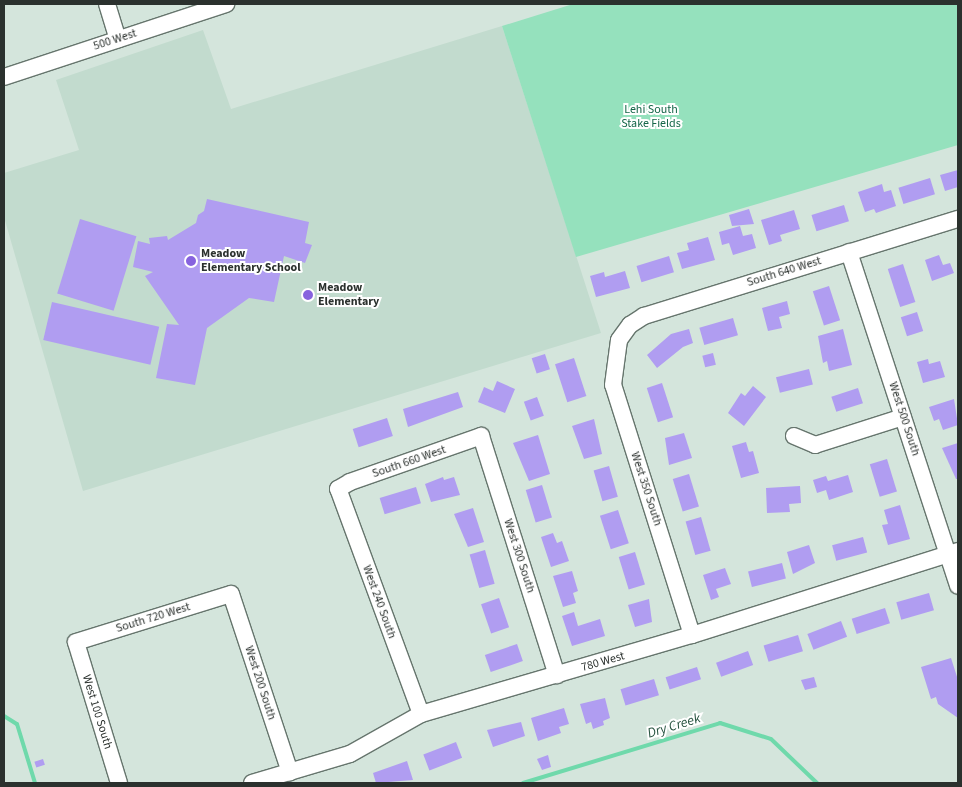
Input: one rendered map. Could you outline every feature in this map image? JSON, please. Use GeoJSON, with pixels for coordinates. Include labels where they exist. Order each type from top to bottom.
{"type":"FeatureCollection","features":[{"type":"Feature","properties":{"kind":"street"},"geometry":{"type":"LineString","coordinates":[[107,4],[118,39]]}},
{"type":"Feature","properties":{"kind":"street","name":"500 West"},"geometry":{"type":"LineString","coordinates":[[4,77],[226,4]]}},
{"type":"Feature","properties":{"kind":"street","name":"South 640 West"},"geometry":{"type":"LineString","coordinates":[[618,340],[630,325],[644,316],[958,219]]}},
{"type":"Feature","properties":{"kind":"street","name":"West 500 South"},"geometry":{"type":"LineString","coordinates":[[849,252],[903,418],[953,552],[958,586]]}},
{"type":"Feature","properties":{"kind":"street","name":"West 350 South"},"geometry":{"type":"LineString","coordinates":[[618,340],[613,385],[692,635]]}},
{"type":"Feature","properties":{"kind":"street"},"geometry":{"type":"LineString","coordinates":[[794,436],[815,445],[903,418]]}},
{"type":"Feature","properties":{"kind":"street","name":"South 660 West"},"geometry":{"type":"LineString","coordinates":[[338,489],[350,482],[481,436]]}},
{"type":"Feature","properties":{"kind":"street","name":"West 300 South"},"geometry":{"type":"LineString","coordinates":[[481,436],[557,675]]}},
{"type":"Feature","properties":{"kind":"street","name":"West 240 South"},"geometry":{"type":"LineString","coordinates":[[338,489],[421,714]]}},
{"type":"Feature","properties":{"kind":"street","name":"780 West"},"geometry":{"type":"LineString","coordinates":[[252,783],[350,754],[421,714],[692,635],[953,552]]}},
{"type":"Feature","properties":{"kind":"street","name":"South 720 West"},"geometry":{"type":"LineString","coordinates":[[76,642],[231,594]]}},
{"type":"Feature","properties":{"kind":"street","name":"West 200 South"},"geometry":{"type":"LineString","coordinates":[[231,594],[290,772]]}},
{"type":"Feature","properties":{"kind":"street","name":"West 100 South"},"geometry":{"type":"LineString","coordinates":[[76,642],[119,783]]}},
{"type":"Feature","properties":{"kind":"shaded area","name":"Meadow Elementary"},"geometry":{"type":"Polygon","coordinates":[[[502,26],[601,333],[83,491],[4,217],[4,173],[79,150],[56,80],[203,30],[231,109],[502,26]]]}},
{"type":"Feature","properties":{"kind":"green space","name":"Lehi South Stake Fields"},"geometry":{"type":"Polygon","coordinates":[[[573,4],[957,4],[958,145],[576,257],[502,26],[573,4]]]}},
{"type":"Feature","properties":{"kind":"building"},"geometry":{"type":"Polygon","coordinates":[[[958,170],[958,187],[945,191],[940,175],[958,170]]]}},
{"type":"Feature","properties":{"kind":"building"},"geometry":{"type":"Polygon","coordinates":[[[930,178],[935,194],[903,204],[898,188],[930,178]]]}},
{"type":"Feature","properties":{"kind":"building"},"geometry":{"type":"Polygon","coordinates":[[[882,184],[884,192],[891,190],[896,206],[876,213],[874,209],[865,212],[858,192],[882,184]]]}},
{"type":"Feature","properties":{"kind":"building"},"geometry":{"type":"Polygon","coordinates":[[[207,199],[309,222],[305,243],[312,245],[305,263],[284,256],[274,302],[249,298],[207,328],[195,385],[156,378],[167,324],[179,325],[145,276],[153,272],[133,267],[138,241],[150,244],[149,238],[167,236],[168,240],[196,223],[198,215],[204,211],[207,199]]]}},
{"type":"Feature","properties":{"kind":"building"},"geometry":{"type":"Polygon","coordinates":[[[844,205],[849,221],[816,231],[811,215],[844,205]]]}},
{"type":"Feature","properties":{"kind":"building"},"geometry":{"type":"Polygon","coordinates":[[[749,209],[754,224],[732,226],[729,215],[749,209]]]}},
{"type":"Feature","properties":{"kind":"building"},"geometry":{"type":"Polygon","coordinates":[[[794,210],[800,229],[780,235],[782,241],[769,245],[761,220],[794,210]]]}},
{"type":"Feature","properties":{"kind":"building"},"geometry":{"type":"Polygon","coordinates":[[[80,219],[136,236],[114,311],[57,294],[80,219]]]}},
{"type":"Feature","properties":{"kind":"building"},"geometry":{"type":"Polygon","coordinates":[[[740,226],[743,236],[752,234],[756,248],[733,255],[729,243],[722,245],[719,232],[740,226]]]}},
{"type":"Feature","properties":{"kind":"building"},"geometry":{"type":"Polygon","coordinates":[[[708,237],[715,260],[682,269],[677,253],[689,250],[687,243],[708,237]]]}},
{"type":"Feature","properties":{"kind":"building"},"geometry":{"type":"Polygon","coordinates":[[[939,255],[943,265],[950,263],[954,273],[932,281],[925,260],[939,255]]]}},
{"type":"Feature","properties":{"kind":"building"},"geometry":{"type":"Polygon","coordinates":[[[669,256],[674,272],[641,282],[636,266],[669,256]]]}},
{"type":"Feature","properties":{"kind":"building"},"geometry":{"type":"Polygon","coordinates":[[[903,264],[915,302],[900,307],[888,269],[903,264]]]}},
{"type":"Feature","properties":{"kind":"building"},"geometry":{"type":"Polygon","coordinates":[[[625,271],[630,288],[596,297],[590,276],[604,272],[605,277],[625,271]]]}},
{"type":"Feature","properties":{"kind":"building"},"geometry":{"type":"Polygon","coordinates":[[[829,286],[840,320],[824,325],[813,291],[829,286]]]}},
{"type":"Feature","properties":{"kind":"building"},"geometry":{"type":"Polygon","coordinates":[[[787,301],[790,314],[779,317],[782,328],[768,331],[762,308],[787,301]]]}},
{"type":"Feature","properties":{"kind":"building"},"geometry":{"type":"Polygon","coordinates":[[[52,302],[159,327],[150,365],[43,340],[52,302]]]}},
{"type":"Feature","properties":{"kind":"building"},"geometry":{"type":"Polygon","coordinates":[[[917,312],[923,331],[907,336],[901,317],[917,312]]]}},
{"type":"Feature","properties":{"kind":"building"},"geometry":{"type":"Polygon","coordinates":[[[733,318],[738,335],[704,345],[699,328],[733,318]]]}},
{"type":"Feature","properties":{"kind":"building"},"geometry":{"type":"Polygon","coordinates":[[[689,329],[693,343],[683,347],[657,368],[647,355],[671,334],[689,329]]]}},
{"type":"Feature","properties":{"kind":"building"},"geometry":{"type":"Polygon","coordinates":[[[843,329],[852,365],[829,371],[827,361],[823,363],[818,336],[843,329]]]}},
{"type":"Feature","properties":{"kind":"building"},"geometry":{"type":"Polygon","coordinates":[[[713,353],[716,365],[705,367],[702,356],[713,353]]]}},
{"type":"Feature","properties":{"kind":"building"},"geometry":{"type":"Polygon","coordinates":[[[545,354],[550,369],[537,374],[532,358],[545,354]]]}},
{"type":"Feature","properties":{"kind":"building"},"geometry":{"type":"Polygon","coordinates":[[[574,358],[586,396],[567,402],[555,364],[574,358]]]}},
{"type":"Feature","properties":{"kind":"building"},"geometry":{"type":"Polygon","coordinates":[[[928,359],[929,364],[940,361],[945,377],[923,383],[917,362],[928,359]]]}},
{"type":"Feature","properties":{"kind":"building"},"geometry":{"type":"Polygon","coordinates":[[[809,369],[813,385],[780,393],[776,377],[809,369]]]}},
{"type":"Feature","properties":{"kind":"building"},"geometry":{"type":"Polygon","coordinates":[[[497,381],[515,389],[505,413],[478,402],[484,387],[493,391],[497,381]]]}},
{"type":"Feature","properties":{"kind":"building"},"geometry":{"type":"Polygon","coordinates":[[[662,383],[673,417],[658,422],[647,388],[662,383]]]}},
{"type":"Feature","properties":{"kind":"building"},"geometry":{"type":"Polygon","coordinates":[[[753,386],[766,397],[744,426],[728,413],[741,393],[745,396],[753,386]]]}},
{"type":"Feature","properties":{"kind":"building"},"geometry":{"type":"Polygon","coordinates":[[[858,388],[863,403],[836,412],[831,397],[858,388]]]}},
{"type":"Feature","properties":{"kind":"building"},"geometry":{"type":"Polygon","coordinates":[[[458,392],[463,407],[408,427],[403,409],[458,392]]]}},
{"type":"Feature","properties":{"kind":"building"},"geometry":{"type":"Polygon","coordinates":[[[537,397],[544,416],[531,421],[524,402],[537,397]]]}},
{"type":"Feature","properties":{"kind":"building"},"geometry":{"type":"Polygon","coordinates":[[[954,399],[958,425],[943,430],[939,419],[934,421],[929,407],[954,399]]]}},
{"type":"Feature","properties":{"kind":"building"},"geometry":{"type":"Polygon","coordinates":[[[387,418],[393,436],[359,447],[353,429],[387,418]]]}},
{"type":"Feature","properties":{"kind":"building"},"geometry":{"type":"Polygon","coordinates":[[[594,419],[602,454],[584,459],[572,426],[594,419]]]}},
{"type":"Feature","properties":{"kind":"building"},"geometry":{"type":"Polygon","coordinates":[[[684,433],[692,458],[669,465],[665,438],[684,433]]]}},
{"type":"Feature","properties":{"kind":"building"},"geometry":{"type":"Polygon","coordinates":[[[538,435],[550,474],[529,481],[513,443],[538,435]]]}},
{"type":"Feature","properties":{"kind":"building"},"geometry":{"type":"Polygon","coordinates":[[[746,442],[749,452],[753,451],[759,473],[741,478],[732,446],[746,442]]]}},
{"type":"Feature","properties":{"kind":"building"},"geometry":{"type":"Polygon","coordinates":[[[958,443],[958,479],[956,479],[942,448],[958,443]]]}},
{"type":"Feature","properties":{"kind":"building"},"geometry":{"type":"Polygon","coordinates":[[[887,459],[897,492],[880,497],[870,464],[887,459]]]}},
{"type":"Feature","properties":{"kind":"building"},"geometry":{"type":"Polygon","coordinates":[[[609,466],[618,497],[602,501],[594,470],[609,466]]]}},
{"type":"Feature","properties":{"kind":"building"},"geometry":{"type":"Polygon","coordinates":[[[689,474],[699,507],[683,511],[673,479],[689,474]]]}},
{"type":"Feature","properties":{"kind":"building"},"geometry":{"type":"Polygon","coordinates":[[[848,475],[853,492],[829,500],[826,490],[817,493],[813,480],[826,476],[828,481],[848,475]]]}},
{"type":"Feature","properties":{"kind":"building"},"geometry":{"type":"Polygon","coordinates":[[[443,477],[444,480],[454,477],[460,495],[431,502],[425,484],[443,477]]]}},
{"type":"Feature","properties":{"kind":"building"},"geometry":{"type":"Polygon","coordinates":[[[542,485],[552,518],[536,522],[526,490],[542,485]]]}},
{"type":"Feature","properties":{"kind":"building"},"geometry":{"type":"Polygon","coordinates":[[[800,486],[801,503],[789,504],[790,512],[767,513],[766,488],[800,486]]]}},
{"type":"Feature","properties":{"kind":"building"},"geometry":{"type":"Polygon","coordinates":[[[416,487],[421,503],[385,514],[380,498],[416,487]]]}},
{"type":"Feature","properties":{"kind":"building"},"geometry":{"type":"Polygon","coordinates":[[[900,505],[910,539],[888,545],[882,525],[888,524],[884,510],[900,505]]]}},
{"type":"Feature","properties":{"kind":"building"},"geometry":{"type":"Polygon","coordinates":[[[473,508],[484,542],[468,547],[454,514],[473,508]]]}},
{"type":"Feature","properties":{"kind":"building"},"geometry":{"type":"Polygon","coordinates":[[[618,510],[629,543],[611,549],[600,516],[618,510]]]}},
{"type":"Feature","properties":{"kind":"building"},"geometry":{"type":"Polygon","coordinates":[[[701,517],[711,551],[695,555],[686,521],[701,517]]]}},
{"type":"Feature","properties":{"kind":"building"},"geometry":{"type":"Polygon","coordinates":[[[553,533],[557,543],[562,541],[569,561],[551,567],[541,537],[553,533]]]}},
{"type":"Feature","properties":{"kind":"building"},"geometry":{"type":"Polygon","coordinates":[[[863,537],[867,552],[836,561],[832,545],[863,537]]]}},
{"type":"Feature","properties":{"kind":"building"},"geometry":{"type":"Polygon","coordinates":[[[809,545],[815,563],[793,574],[787,552],[809,545]]]}},
{"type":"Feature","properties":{"kind":"building"},"geometry":{"type":"Polygon","coordinates":[[[485,550],[495,584],[479,588],[470,554],[485,550]]]}},
{"type":"Feature","properties":{"kind":"building"},"geometry":{"type":"Polygon","coordinates":[[[635,552],[645,585],[629,589],[619,557],[635,552]]]}},
{"type":"Feature","properties":{"kind":"building"},"geometry":{"type":"Polygon","coordinates":[[[782,563],[786,579],[752,587],[748,571],[782,563]]]}},
{"type":"Feature","properties":{"kind":"building"},"geometry":{"type":"Polygon","coordinates":[[[725,568],[731,584],[716,589],[719,597],[711,600],[703,575],[725,568]]]}},
{"type":"Feature","properties":{"kind":"building"},"geometry":{"type":"Polygon","coordinates":[[[572,571],[578,591],[573,593],[576,603],[563,607],[553,576],[572,571]]]}},
{"type":"Feature","properties":{"kind":"building"},"geometry":{"type":"Polygon","coordinates":[[[929,593],[934,610],[901,620],[896,602],[929,593]]]}},
{"type":"Feature","properties":{"kind":"building"},"geometry":{"type":"Polygon","coordinates":[[[499,598],[509,627],[491,633],[481,604],[499,598]]]}},
{"type":"Feature","properties":{"kind":"building"},"geometry":{"type":"Polygon","coordinates":[[[649,599],[652,622],[635,627],[628,605],[649,599]]]}},
{"type":"Feature","properties":{"kind":"building"},"geometry":{"type":"Polygon","coordinates":[[[885,608],[890,623],[857,634],[852,619],[885,608]]]}},
{"type":"Feature","properties":{"kind":"building"},"geometry":{"type":"Polygon","coordinates":[[[574,612],[578,626],[600,619],[605,636],[572,646],[562,616],[574,612]]]}},
{"type":"Feature","properties":{"kind":"building"},"geometry":{"type":"Polygon","coordinates":[[[841,621],[847,637],[813,650],[807,634],[841,621]]]}},
{"type":"Feature","properties":{"kind":"building"},"geometry":{"type":"Polygon","coordinates":[[[798,635],[803,651],[769,662],[764,646],[798,635]]]}},
{"type":"Feature","properties":{"kind":"building"},"geometry":{"type":"Polygon","coordinates":[[[517,644],[523,661],[491,672],[485,655],[517,644]]]}},
{"type":"Feature","properties":{"kind":"building"},"geometry":{"type":"Polygon","coordinates":[[[748,651],[753,665],[721,677],[716,663],[748,651]]]}},
{"type":"Feature","properties":{"kind":"building"},"geometry":{"type":"Polygon","coordinates":[[[951,658],[958,680],[958,718],[938,704],[936,697],[931,699],[921,667],[951,658]]]}},
{"type":"Feature","properties":{"kind":"building"},"geometry":{"type":"Polygon","coordinates":[[[697,667],[701,679],[670,690],[666,677],[697,667]]]}},
{"type":"Feature","properties":{"kind":"building"},"geometry":{"type":"Polygon","coordinates":[[[814,677],[817,687],[805,690],[801,680],[814,677]]]}},
{"type":"Feature","properties":{"kind":"building"},"geometry":{"type":"Polygon","coordinates":[[[654,679],[659,695],[625,705],[621,689],[654,679]]]}},
{"type":"Feature","properties":{"kind":"building"},"geometry":{"type":"Polygon","coordinates":[[[605,698],[610,718],[603,721],[604,725],[593,729],[591,722],[586,724],[580,704],[605,698]]]}},
{"type":"Feature","properties":{"kind":"building"},"geometry":{"type":"Polygon","coordinates":[[[564,708],[569,724],[559,727],[561,733],[538,741],[531,718],[564,708]]]}},
{"type":"Feature","properties":{"kind":"building"},"geometry":{"type":"Polygon","coordinates":[[[521,722],[525,736],[493,747],[487,730],[521,722]]]}},
{"type":"Feature","properties":{"kind":"building"},"geometry":{"type":"Polygon","coordinates":[[[456,742],[462,758],[429,770],[423,755],[456,742]]]}},
{"type":"Feature","properties":{"kind":"building"},"geometry":{"type":"Polygon","coordinates":[[[548,755],[551,767],[542,770],[537,759],[548,755]]]}},
{"type":"Feature","properties":{"kind":"building"},"geometry":{"type":"Polygon","coordinates":[[[43,759],[45,765],[36,767],[34,762],[43,759]]]}},
{"type":"Feature","properties":{"kind":"building"},"geometry":{"type":"Polygon","coordinates":[[[407,761],[413,780],[376,783],[373,773],[407,761]]]}},
{"type":"Feature","properties":{"kind":"waterway","name":"Dry Creek"},"geometry":{"type":"LineString","coordinates":[[4,716],[17,724],[35,783]]}},
{"type":"Feature","properties":{"kind":"waterway","name":"Dry Creek"},"geometry":{"type":"LineString","coordinates":[[523,783],[720,723],[771,739],[817,783]]}},
{"type":"Feature","properties":{"kind":"place","name":"Meadow Elementary School"},"geometry":{"type":"Point","coordinates":[191,261]}},
{"type":"Feature","properties":{"kind":"place","name":"Meadow Elementary"},"geometry":{"type":"Point","coordinates":[308,295]}}]}
